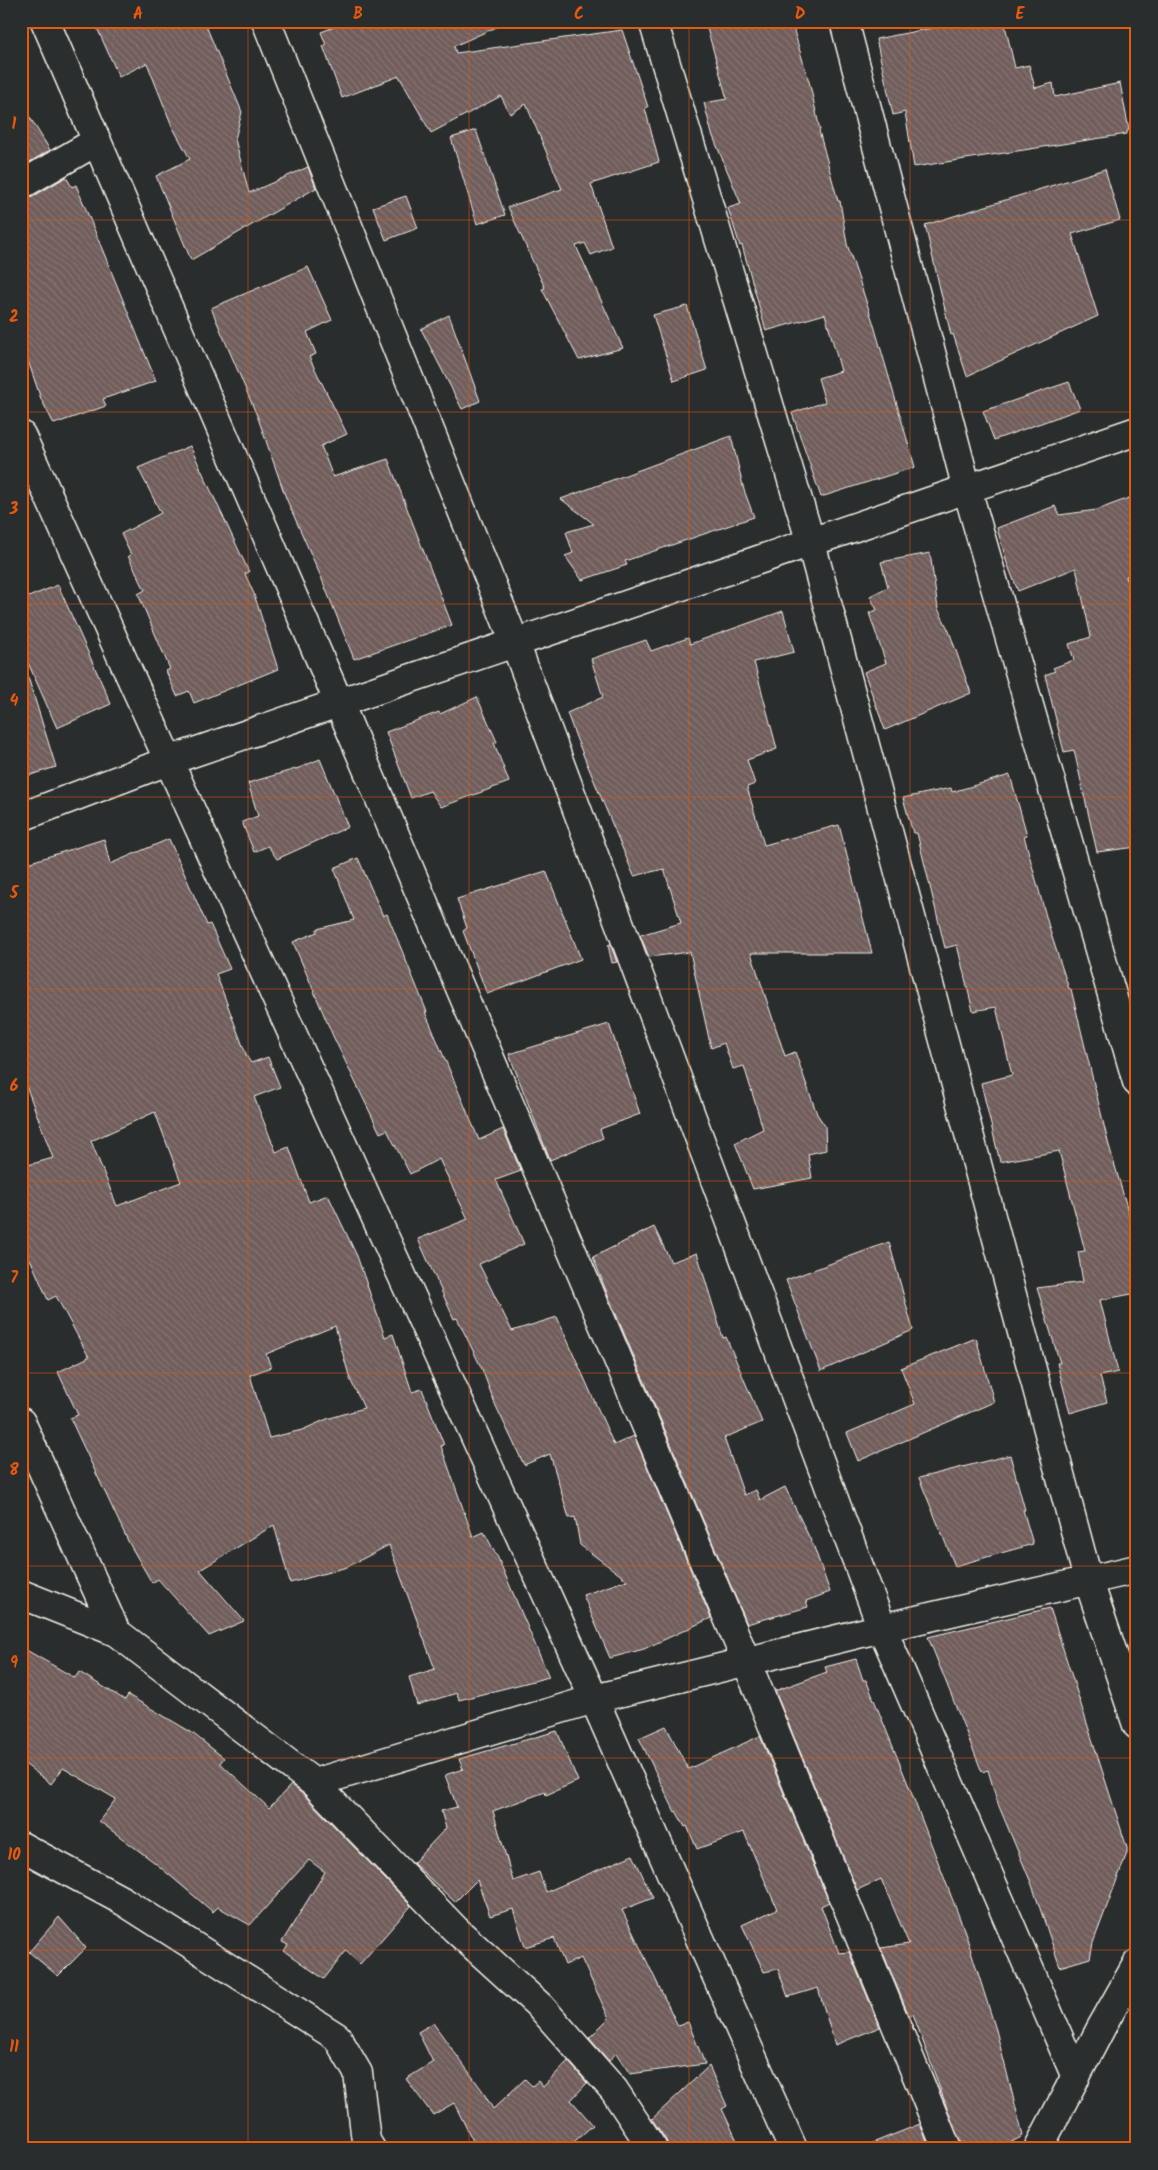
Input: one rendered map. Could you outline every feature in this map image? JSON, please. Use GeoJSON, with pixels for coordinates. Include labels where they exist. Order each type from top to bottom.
{"type":"FeatureCollection","features":[{"type":"Feature","properties":{"kind":"street"},"geometry":{"type":"LineString","coordinates":[[45,21],[339,703],[747,1662],[947,2149]]}},
{"type":"Feature","properties":{"kind":"street"},"geometry":{"type":"LineString","coordinates":[[266,21],[515,643],[882,1628],[1076,2076]]}},
{"type":"Feature","properties":{"kind":"street"},"geometry":{"type":"LineString","coordinates":[[653,21],[811,543],[1088,1579],[1137,1725]]}},
{"type":"Feature","properties":{"kind":"street"},"geometry":{"type":"LineString","coordinates":[[844,21],[967,489],[1136,1073]]}},
{"type":"Feature","properties":{"kind":"street"},"geometry":{"type":"LineString","coordinates":[[21,185],[96,141]]}},
{"type":"Feature","properties":{"kind":"street"},"geometry":{"type":"LineString","coordinates":[[21,817],[168,761],[1137,431]]}},
{"type":"Feature","properties":{"kind":"street"},"geometry":{"type":"LineString","coordinates":[[21,435],[594,1699],[793,2149]]}},
{"type":"Feature","properties":{"kind":"street"},"geometry":{"type":"LineString","coordinates":[[21,1422],[116,1632]]}},
{"type":"Feature","properties":{"kind":"street"},"geometry":{"type":"LineString","coordinates":[[314,1783],[594,1699],[882,1628],[1137,1569]]}},
{"type":"Feature","properties":{"kind":"street"},"geometry":{"type":"LineString","coordinates":[[21,1594],[116,1632],[314,1783],[455,1929],[541,2007],[614,2090],[653,2149]]}},
{"type":"Feature","properties":{"kind":"street"},"geometry":{"type":"LineString","coordinates":[[21,1846],[123,1901],[337,2037],[358,2073],[366,2141],[371,2149]]}},
{"type":"Feature","properties":{"kind":"street"},"geometry":{"type":"LineString","coordinates":[[1038,2149],[1137,1964]]}},
{"type":"Feature","properties":{"kind":"building"},"geometry":{"type":"Polygon","coordinates":[[[94,21],[204,21],[242,112],[235,139],[249,193],[308,167],[316,188],[191,260],[156,176],[190,159],[172,126],[147,63],[119,77],[94,21]]]}},
{"type":"Feature","properties":{"kind":"building"},"geometry":{"type":"Polygon","coordinates":[[[350,21],[510,21],[454,46],[456,53],[622,30],[648,107],[645,108],[659,162],[591,184],[612,247],[591,255],[585,243],[576,246],[623,348],[579,360],[542,289],[545,288],[508,207],[562,189],[526,104],[510,114],[501,96],[431,133],[399,76],[342,98],[323,46],[326,45],[321,32],[350,21]]]}},
{"type":"Feature","properties":{"kind":"building"},"geometry":{"type":"Polygon","coordinates":[[[705,21],[791,21],[810,85],[819,131],[838,201],[840,201],[847,244],[873,322],[915,467],[821,497],[792,413],[825,402],[818,378],[841,371],[825,314],[766,331],[742,245],[740,246],[728,208],[741,204],[712,134],[704,103],[727,99],[705,21]]]}},
{"type":"Feature","properties":{"kind":"building"},"geometry":{"type":"Polygon","coordinates":[[[968,21],[1004,21],[1015,68],[1029,65],[1035,88],[1053,83],[1055,97],[1120,83],[1129,130],[1127,134],[914,167],[905,112],[893,115],[876,39],[968,21]]]}},
{"type":"Feature","properties":{"kind":"building"},"geometry":{"type":"Polygon","coordinates":[[[21,103],[50,150],[21,167],[21,103]]]}},
{"type":"Feature","properties":{"kind":"building"},"geometry":{"type":"Polygon","coordinates":[[[476,130],[505,215],[477,224],[451,138],[476,130]]]}},
{"type":"Feature","properties":{"kind":"building"},"geometry":{"type":"Polygon","coordinates":[[[1105,169],[1120,220],[1072,234],[1098,316],[967,376],[953,334],[951,335],[925,225],[1105,169]]]}},
{"type":"Feature","properties":{"kind":"building"},"geometry":{"type":"Polygon","coordinates":[[[66,177],[72,187],[76,185],[156,381],[103,399],[106,406],[54,424],[41,399],[21,340],[21,201],[29,199],[66,177]]]}},
{"type":"Feature","properties":{"kind":"building"},"geometry":{"type":"Polygon","coordinates":[[[406,196],[418,228],[386,240],[373,207],[406,196]]]}},
{"type":"Feature","properties":{"kind":"building"},"geometry":{"type":"Polygon","coordinates":[[[308,267],[332,320],[307,332],[316,354],[309,357],[347,434],[321,446],[333,477],[388,459],[452,625],[354,659],[321,577],[286,498],[258,418],[211,308],[308,267]]]}},
{"type":"Feature","properties":{"kind":"building"},"geometry":{"type":"Polygon","coordinates":[[[687,306],[707,370],[674,381],[653,315],[687,306]]]}},
{"type":"Feature","properties":{"kind":"building"},"geometry":{"type":"Polygon","coordinates":[[[449,315],[480,401],[462,409],[421,329],[449,315]]]}},
{"type":"Feature","properties":{"kind":"building"},"geometry":{"type":"Polygon","coordinates":[[[1069,382],[1080,409],[994,440],[983,411],[1069,382]]]}},
{"type":"Feature","properties":{"kind":"building"},"geometry":{"type":"Polygon","coordinates":[[[731,436],[744,490],[754,517],[625,561],[627,565],[582,580],[565,556],[573,553],[566,532],[594,524],[561,499],[731,436]]]}},
{"type":"Feature","properties":{"kind":"building"},"geometry":{"type":"Polygon","coordinates":[[[190,446],[249,572],[245,574],[254,594],[278,669],[194,703],[189,691],[177,696],[166,671],[170,669],[138,594],[145,590],[128,556],[131,555],[121,534],[161,513],[138,468],[190,446]]]}},
{"type":"Feature","properties":{"kind":"building"},"geometry":{"type":"Polygon","coordinates":[[[1137,495],[1137,573],[1126,576],[1137,631],[1137,847],[1097,852],[1074,750],[1064,752],[1045,675],[1055,671],[1053,668],[1074,660],[1069,644],[1091,637],[1076,568],[1018,591],[1007,563],[997,528],[1055,506],[1059,515],[1097,510],[1137,495]]]}},
{"type":"Feature","properties":{"kind":"building"},"geometry":{"type":"Polygon","coordinates":[[[930,553],[938,609],[949,631],[971,693],[885,730],[864,672],[886,663],[869,613],[877,610],[870,596],[888,587],[881,562],[930,553]]]}},
{"type":"Feature","properties":{"kind":"building"},"geometry":{"type":"Polygon","coordinates":[[[58,585],[111,704],[57,728],[21,647],[21,600],[58,585]]]}},
{"type":"Feature","properties":{"kind":"building"},"geometry":{"type":"Polygon","coordinates":[[[783,611],[794,652],[754,662],[777,749],[747,760],[755,784],[747,787],[764,845],[839,825],[872,953],[751,953],[785,1056],[795,1052],[817,1114],[825,1126],[826,1150],[808,1154],[812,1178],[753,1189],[735,1143],[763,1129],[744,1066],[733,1069],[724,1043],[711,1048],[690,952],[649,957],[640,935],[681,923],[664,869],[634,876],[567,713],[603,697],[591,659],[646,640],[651,651],[688,638],[690,644],[783,611]]]}},
{"type":"Feature","properties":{"kind":"building"},"geometry":{"type":"Polygon","coordinates":[[[28,677],[56,767],[21,778],[21,679],[28,677]]]}},
{"type":"Feature","properties":{"kind":"building"},"geometry":{"type":"Polygon","coordinates":[[[477,697],[497,742],[494,743],[509,782],[441,807],[430,791],[411,798],[386,732],[439,712],[440,714],[477,697]]]}},
{"type":"Feature","properties":{"kind":"building"},"geometry":{"type":"Polygon","coordinates":[[[320,759],[348,827],[277,859],[268,846],[254,852],[242,822],[258,816],[248,783],[299,768],[320,759]]]}},
{"type":"Feature","properties":{"kind":"building"},"geometry":{"type":"Polygon","coordinates":[[[1010,775],[1027,835],[1024,836],[1050,931],[1069,989],[1071,989],[1108,1142],[1137,1242],[1137,1293],[1100,1300],[1118,1372],[1100,1376],[1107,1402],[1070,1413],[1057,1363],[1060,1363],[1037,1288],[1083,1282],[1078,1252],[1085,1251],[1059,1151],[1000,1162],[981,1083],[1012,1075],[996,1007],[973,1011],[957,945],[945,948],[917,833],[913,833],[903,798],[951,788],[952,792],[1010,775]]]}},
{"type":"Feature","properties":{"kind":"building"},"geometry":{"type":"Polygon","coordinates":[[[104,839],[110,864],[169,839],[207,925],[210,924],[230,969],[216,974],[247,1057],[251,1063],[268,1057],[280,1087],[254,1097],[276,1152],[289,1147],[309,1202],[328,1195],[357,1256],[385,1337],[393,1334],[412,1392],[422,1389],[444,1445],[441,1446],[473,1537],[484,1532],[498,1558],[549,1677],[459,1700],[457,1693],[417,1705],[409,1677],[435,1669],[389,1545],[347,1567],[290,1583],[274,1525],[200,1570],[244,1621],[209,1636],[158,1579],[152,1583],[129,1543],[70,1418],[78,1415],[58,1372],[89,1357],[56,1296],[48,1300],[28,1254],[21,1256],[21,1167],[53,1158],[21,1072],[21,865],[104,839]],[[155,1112],[91,1141],[117,1206],[181,1182],[155,1112]],[[335,1326],[266,1354],[271,1367],[250,1375],[269,1438],[302,1430],[327,1419],[364,1408],[350,1379],[335,1326]]]}},
{"type":"Feature","properties":{"kind":"building"},"geometry":{"type":"Polygon","coordinates":[[[358,858],[383,916],[387,914],[427,1012],[425,1012],[479,1140],[503,1129],[521,1171],[496,1180],[524,1244],[479,1264],[512,1331],[557,1317],[614,1445],[634,1436],[711,1618],[644,1649],[610,1658],[583,1595],[627,1580],[580,1545],[575,1517],[569,1518],[550,1454],[524,1465],[495,1404],[482,1369],[457,1318],[454,1319],[418,1239],[468,1219],[439,1159],[410,1174],[387,1130],[380,1133],[333,1036],[293,942],[317,932],[317,929],[354,920],[334,868],[358,858]]]}},
{"type":"Feature","properties":{"kind":"building"},"geometry":{"type":"Polygon","coordinates":[[[546,871],[581,959],[487,994],[463,931],[467,928],[457,899],[546,871]]]}},
{"type":"Feature","properties":{"kind":"building"},"geometry":{"type":"Polygon","coordinates":[[[610,944],[617,962],[612,963],[608,945],[610,944]]]}},
{"type":"Feature","properties":{"kind":"building"},"geometry":{"type":"Polygon","coordinates":[[[609,1024],[640,1114],[600,1129],[603,1138],[550,1160],[509,1054],[609,1024]]]}},
{"type":"Feature","properties":{"kind":"building"},"geometry":{"type":"Polygon","coordinates":[[[654,1227],[671,1262],[697,1253],[723,1338],[726,1337],[762,1422],[724,1438],[744,1495],[756,1490],[760,1500],[785,1487],[814,1547],[830,1592],[806,1601],[808,1607],[747,1624],[607,1293],[593,1257],[654,1227]]]}},
{"type":"Feature","properties":{"kind":"building"},"geometry":{"type":"Polygon","coordinates":[[[889,1242],[913,1330],[821,1371],[786,1280],[889,1242]]]}},
{"type":"Feature","properties":{"kind":"building"},"geometry":{"type":"Polygon","coordinates":[[[976,1338],[994,1402],[858,1461],[847,1433],[915,1404],[901,1368],[976,1338]]]}},
{"type":"Feature","properties":{"kind":"building"},"geometry":{"type":"Polygon","coordinates":[[[1010,1455],[1033,1544],[955,1566],[919,1478],[1010,1455]]]}},
{"type":"Feature","properties":{"kind":"building"},"geometry":{"type":"Polygon","coordinates":[[[1050,1608],[1127,1848],[1127,1853],[1093,1943],[1090,1958],[1060,1967],[1032,1885],[998,1804],[988,1770],[982,1772],[928,1637],[1050,1608]]]}},
{"type":"Feature","properties":{"kind":"building"},"geometry":{"type":"Polygon","coordinates":[[[21,1647],[75,1678],[79,1672],[125,1700],[128,1695],[191,1732],[224,1758],[220,1763],[269,1808],[291,1785],[304,1795],[411,1906],[360,1964],[346,1951],[324,1979],[284,1951],[288,1945],[282,1942],[325,1872],[309,1860],[250,1925],[218,1907],[213,1912],[154,1862],[99,1821],[116,1799],[63,1768],[51,1784],[21,1761],[21,1647]]]}},
{"type":"Feature","properties":{"kind":"building"},"geometry":{"type":"Polygon","coordinates":[[[856,1659],[863,1680],[866,1680],[908,1784],[965,1932],[996,2030],[1023,2136],[998,2149],[962,2149],[913,2014],[909,2016],[881,1948],[909,1944],[881,1879],[857,1890],[775,1691],[827,1672],[825,1667],[856,1659]]]}},
{"type":"Feature","properties":{"kind":"building"},"geometry":{"type":"Polygon","coordinates":[[[666,1726],[688,1769],[760,1736],[829,1902],[821,1906],[839,1953],[849,1952],[880,2027],[835,2045],[818,1988],[788,1997],[778,1969],[764,1972],[742,1925],[777,1909],[744,1832],[697,1849],[687,1826],[685,1827],[675,1812],[639,1738],[666,1726]]]}},
{"type":"Feature","properties":{"kind":"building"},"geometry":{"type":"Polygon","coordinates":[[[557,1731],[578,1781],[546,1795],[545,1792],[493,1811],[513,1881],[539,1872],[546,1892],[633,1855],[653,1898],[622,1910],[678,2026],[688,2022],[705,2064],[630,2074],[616,2053],[609,2061],[589,2038],[609,2018],[581,1958],[565,1965],[554,1938],[525,1947],[513,1909],[490,1916],[477,1880],[455,1902],[413,1863],[446,1828],[441,1811],[457,1807],[445,1775],[463,1769],[459,1759],[557,1731]]]}},
{"type":"Feature","properties":{"kind":"building"},"geometry":{"type":"Polygon","coordinates":[[[59,1917],[86,1948],[58,1976],[29,1952],[59,1917]]]}},
{"type":"Feature","properties":{"kind":"building"},"geometry":{"type":"Polygon","coordinates":[[[433,2023],[482,2090],[493,2109],[525,2079],[532,2086],[538,2081],[543,2087],[568,2061],[587,2083],[571,2100],[593,2125],[566,2149],[477,2149],[454,2103],[433,2115],[406,2079],[433,2062],[418,2032],[433,2023]]]}},
{"type":"Feature","properties":{"kind":"building"},"geometry":{"type":"Polygon","coordinates":[[[709,2066],[727,2106],[722,2109],[741,2149],[669,2149],[666,2140],[652,2119],[709,2066]]]}},
{"type":"Feature","properties":{"kind":"building"},"geometry":{"type":"Polygon","coordinates":[[[920,2124],[930,2149],[860,2149],[860,2148],[920,2124]]]}}]}
